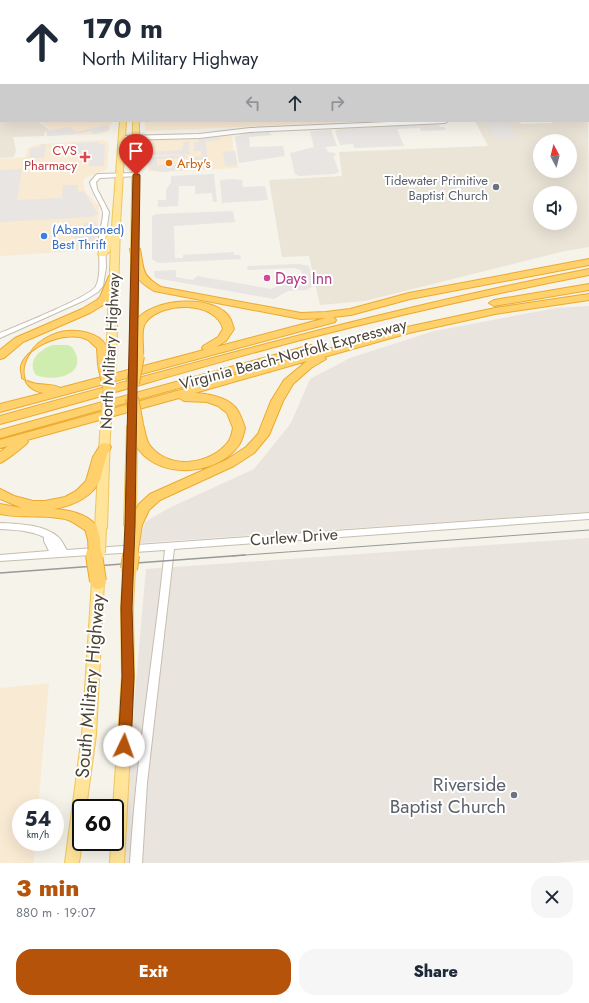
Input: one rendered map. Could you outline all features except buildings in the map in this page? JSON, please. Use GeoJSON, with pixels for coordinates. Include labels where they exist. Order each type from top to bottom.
{"type":"FeatureCollection","features":[{"type":"Feature","properties":{"kind":"highway"},"geometry":{"type":"LineString","coordinates":[[135,249],[140,275],[146,282],[158,289],[286,314],[315,316],[338,314],[410,296],[449,290],[589,262]]}},
{"type":"Feature","properties":{"kind":"highway","name":"Virginia Beach-Norfolk Expressway"},"geometry":{"type":"LineString","coordinates":[[0,420],[402,311],[496,290],[589,272]]}},
{"type":"Feature","properties":{"kind":"highway"},"geometry":{"type":"LineString","coordinates":[[0,356],[11,346],[24,338],[94,307],[105,298],[114,276]]}},
{"type":"Feature","properties":{"kind":"highway","name":"Virginia Beach-Norfolk Expressway"},"geometry":{"type":"LineString","coordinates":[[0,434],[418,319],[523,297],[589,287]]}},
{"type":"Feature","properties":{"kind":"highway"},"geometry":{"type":"LineString","coordinates":[[0,408],[151,367],[449,290]]}},
{"type":"Feature","properties":{"kind":"highway"},"geometry":{"type":"LineString","coordinates":[[0,444],[378,338],[487,312],[589,297]]}},
{"type":"Feature","properties":{"kind":"highway"},"geometry":{"type":"LineString","coordinates":[[133,383],[139,325],[144,318],[156,310],[176,304],[191,304],[210,308],[224,317],[227,327],[226,332],[220,341],[214,345],[151,367]]}},
{"type":"Feature","properties":{"kind":"highway"},"geometry":{"type":"LineString","coordinates":[[109,387],[107,365],[104,352],[98,344],[82,336],[64,334],[48,336],[28,344],[18,351],[11,364],[13,375],[22,383],[28,386],[43,389],[60,388],[120,376]]}},
{"type":"Feature","properties":{"kind":"highway"},"geometry":{"type":"LineString","coordinates":[[129,569],[133,525],[144,507],[155,497],[230,463],[250,450],[263,435],[284,389],[297,374],[322,358],[378,338]]}},
{"type":"Feature","properties":{"kind":"highway"},"geometry":{"type":"LineString","coordinates":[[116,411],[177,398],[189,396],[206,398],[220,402],[231,410],[238,420],[239,434],[237,440],[229,450],[215,460],[200,465],[174,465],[156,460],[144,450],[134,425],[132,398]]}},
{"type":"Feature","properties":{"kind":"highway"},"geometry":{"type":"LineString","coordinates":[[0,459],[23,442],[74,423]]}},
{"type":"Feature","properties":{"kind":"highway"},"geometry":{"type":"LineString","coordinates":[[0,493],[13,501],[31,505],[49,505],[68,500],[90,486],[96,473],[98,460],[105,447]]}},
{"type":"Feature","properties":{"kind":"highway"},"geometry":{"type":"LineString","coordinates":[[0,509],[19,514],[58,513],[77,518],[96,528],[94,552],[98,585]]}},
{"type":"Feature","properties":{"kind":"main road","name":"North Military Highway"},"geometry":{"type":"LineString","coordinates":[[107,365],[123,122]]}},
{"type":"Feature","properties":{"kind":"main road","name":"North Military Highway"},"geometry":{"type":"LineString","coordinates":[[136,122],[136,357]]}},
{"type":"Feature","properties":{"kind":"main road"},"geometry":{"type":"LineString","coordinates":[[102,254],[106,251],[108,242],[116,225]]}},
{"type":"Feature","properties":{"kind":"main road","name":"North Military Highway"},"geometry":{"type":"LineString","coordinates":[[132,398],[133,383]]}},
{"type":"Feature","properties":{"kind":"main road","name":"North Military Highway"},"geometry":{"type":"LineString","coordinates":[[96,528],[105,447],[109,387]]}},
{"type":"Feature","properties":{"kind":"main road","name":"North Military Highway"},"geometry":{"type":"LineString","coordinates":[[133,525],[134,425]]}},
{"type":"Feature","properties":{"kind":"main road","name":"South Military Highway"},"geometry":{"type":"LineString","coordinates":[[117,863],[128,677],[127,608],[129,569]]}},
{"type":"Feature","properties":{"kind":"main road","name":"South Military Highway"},"geometry":{"type":"LineString","coordinates":[[72,863],[89,735],[98,585]]}},
{"type":"Feature","properties":{"kind":"street"},"geometry":{"type":"LineString","coordinates":[[122,137],[199,136],[242,131],[425,122]]}},
{"type":"Feature","properties":{"kind":"street"},"geometry":{"type":"LineString","coordinates":[[0,336],[82,299],[96,291],[102,281],[102,240],[106,212],[94,189],[93,182],[98,176],[136,175]]}},
{"type":"Feature","properties":{"kind":"street","name":"Curlew Drive"},"geometry":{"type":"LineString","coordinates":[[0,558],[589,516]]}},
{"type":"Feature","properties":{"kind":"street"},"geometry":{"type":"LineString","coordinates":[[0,526],[34,529],[40,531],[48,536],[48,541],[59,553]]}},
{"type":"Feature","properties":{"kind":"street"},"geometry":{"type":"LineString","coordinates":[[136,863],[142,773],[170,545]]}},
{"type":"Feature","properties":{"kind":"shaded area"},"geometry":{"type":"Polygon","coordinates":[[[0,122],[39,122],[50,130],[45,132],[44,136],[13,137],[16,150],[14,157],[0,158],[0,122]]]}},
{"type":"Feature","properties":{"kind":"shaded area"},"geometry":{"type":"Polygon","coordinates":[[[41,122],[112,122],[109,131],[100,134],[46,136],[46,132],[52,130],[41,122]]]}},
{"type":"Feature","properties":{"kind":"shaded area"},"geometry":{"type":"Polygon","coordinates":[[[145,122],[351,122],[145,131],[145,122]]]}},
{"type":"Feature","properties":{"kind":"shaded area"},"geometry":{"type":"Polygon","coordinates":[[[476,122],[520,122],[521,124],[588,122],[589,247],[565,251],[365,301],[320,305],[309,256],[282,257],[269,180],[342,176],[339,152],[488,146],[476,122]]]}},
{"type":"Feature","properties":{"kind":"shaded area"},"geometry":{"type":"Polygon","coordinates":[[[487,122],[508,122],[517,139],[496,139],[487,122]]]}},
{"type":"Feature","properties":{"kind":"shaded area"},"geometry":{"type":"Polygon","coordinates":[[[438,124],[446,130],[421,131],[420,128],[397,129],[404,146],[354,148],[353,144],[340,145],[335,131],[339,129],[438,124]]]}},
{"type":"Feature","properties":{"kind":"shaded area"},"geometry":{"type":"Polygon","coordinates":[[[107,125],[110,128],[107,129],[108,130],[94,134],[91,131],[47,136],[47,131],[70,127],[76,132],[107,125]]]}},
{"type":"Feature","properties":{"kind":"shaded area"},"geometry":{"type":"Polygon","coordinates":[[[331,130],[337,146],[325,147],[329,153],[332,152],[337,155],[333,156],[339,172],[334,174],[299,176],[295,174],[290,153],[314,147],[310,131],[331,130]]]}},
{"type":"Feature","properties":{"kind":"shaded area"},"geometry":{"type":"Polygon","coordinates":[[[269,132],[272,135],[249,137],[250,147],[283,146],[285,156],[239,163],[235,137],[245,133],[269,132]]]}},
{"type":"Feature","properties":{"kind":"shaded area"},"geometry":{"type":"Polygon","coordinates":[[[232,136],[233,150],[236,152],[238,168],[157,172],[148,171],[146,144],[151,140],[232,136]]]}},
{"type":"Feature","properties":{"kind":"shaded area"},"geometry":{"type":"Polygon","coordinates":[[[219,137],[220,140],[206,141],[208,168],[195,169],[194,157],[202,157],[201,151],[194,151],[194,142],[199,142],[198,139],[219,137]]]}},
{"type":"Feature","properties":{"kind":"shaded area"},"geometry":{"type":"Polygon","coordinates":[[[103,140],[109,143],[107,169],[83,179],[85,192],[99,206],[97,247],[92,250],[0,256],[0,159],[26,157],[28,148],[40,144],[103,140]]]}},
{"type":"Feature","properties":{"kind":"shaded area"},"geometry":{"type":"Polygon","coordinates":[[[189,141],[190,154],[153,155],[150,152],[181,150],[183,148],[183,142],[189,141]]]}},
{"type":"Feature","properties":{"kind":"shaded area"},"geometry":{"type":"Polygon","coordinates":[[[98,142],[99,144],[105,144],[104,166],[89,166],[91,154],[71,155],[70,153],[71,143],[98,142]]]}},
{"type":"Feature","properties":{"kind":"shaded area"},"geometry":{"type":"Polygon","coordinates":[[[41,144],[46,144],[44,158],[29,158],[31,148],[40,147],[41,144]]]}},
{"type":"Feature","properties":{"kind":"shaded area"},"geometry":{"type":"Polygon","coordinates":[[[235,151],[237,165],[225,166],[223,152],[235,151]]]}},
{"type":"Feature","properties":{"kind":"shaded area"},"geometry":{"type":"Polygon","coordinates":[[[185,155],[188,158],[157,159],[157,165],[181,165],[181,163],[189,162],[189,165],[193,165],[193,169],[163,172],[149,169],[150,160],[154,159],[150,157],[185,155]]]}},
{"type":"Feature","properties":{"kind":"shaded area"},"geometry":{"type":"Polygon","coordinates":[[[22,169],[17,200],[62,198],[63,185],[78,185],[78,192],[84,191],[98,214],[92,217],[0,222],[0,170],[22,169]]]}},
{"type":"Feature","properties":{"kind":"shaded area"},"geometry":{"type":"Polygon","coordinates":[[[214,174],[217,202],[213,202],[212,193],[195,194],[195,186],[179,186],[178,206],[158,207],[158,200],[166,200],[166,190],[171,182],[171,176],[214,174]]]}},
{"type":"Feature","properties":{"kind":"shaded area"},"geometry":{"type":"Polygon","coordinates":[[[220,180],[242,180],[243,187],[265,186],[268,200],[222,203],[220,180]]]}},
{"type":"Feature","properties":{"kind":"shaded area"},"geometry":{"type":"Polygon","coordinates":[[[233,211],[235,222],[174,226],[175,258],[183,258],[183,255],[234,252],[234,255],[240,255],[241,259],[158,263],[152,259],[152,216],[157,214],[233,211]]]}},
{"type":"Feature","properties":{"kind":"shaded area"},"geometry":{"type":"Polygon","coordinates":[[[93,222],[98,225],[96,246],[90,250],[77,250],[77,246],[74,246],[76,227],[83,227],[84,223],[93,222]]]}},
{"type":"Feature","properties":{"kind":"shaded area"},"geometry":{"type":"Polygon","coordinates":[[[299,264],[309,266],[313,286],[307,290],[288,291],[274,299],[155,278],[154,271],[176,270],[176,277],[193,280],[197,276],[271,289],[284,283],[292,286],[302,285],[304,281],[301,270],[293,268],[248,270],[247,266],[299,264]]]}},
{"type":"Feature","properties":{"kind":"shaded area"},"geometry":{"type":"Polygon","coordinates":[[[589,306],[589,512],[139,543],[145,522],[169,508],[254,469],[291,423],[310,379],[350,358],[434,331],[556,308],[589,306]]]}},
{"type":"Feature","properties":{"kind":"shaded area"},"geometry":{"type":"Polygon","coordinates":[[[589,538],[589,860],[554,863],[120,863],[121,851],[124,851],[124,818],[146,569],[589,538]]]}},
{"type":"Feature","properties":{"kind":"shaded area"},"geometry":{"type":"Polygon","coordinates":[[[49,683],[39,799],[12,799],[12,851],[35,851],[34,863],[0,863],[0,688],[49,683]]]}},
{"type":"Feature","properties":{"kind":"green space"},"geometry":{"type":"Polygon","coordinates":[[[53,345],[68,345],[72,347],[77,356],[77,364],[74,370],[61,377],[52,378],[36,375],[33,370],[33,365],[36,356],[43,349],[53,345]]]}},
{"type":"Feature","properties":{"kind":"tram line"},"geometry":{"type":"LineString","coordinates":[[232,556],[589,530]]}},
{"type":"Feature","properties":{"kind":"tram line"},"geometry":{"type":"LineString","coordinates":[[0,573],[245,555]]}},
{"type":"Feature","properties":{"kind":"place","name":"CVS Pharmacy"},"geometry":{"type":"Point","coordinates":[85,157]}},
{"type":"Feature","properties":{"kind":"place","name":"Arby's"},"geometry":{"type":"Point","coordinates":[169,163]}},
{"type":"Feature","properties":{"kind":"place","name":"Tidewater Primitive Baptist Church"},"geometry":{"type":"Point","coordinates":[496,187]}},
{"type":"Feature","properties":{"kind":"place","name":"(Abandoned) Best Thrift"},"geometry":{"type":"Point","coordinates":[44,236]}},
{"type":"Feature","properties":{"kind":"place","name":"Days Inn"},"geometry":{"type":"Point","coordinates":[267,278]}},
{"type":"Feature","properties":{"kind":"place","name":"Riverside Baptist Church"},"geometry":{"type":"Point","coordinates":[514,795]}},
{"type":"Feature","properties":{"kind":"route"},"geometry":{"type":"LineString","coordinates":[[124,746],[128,677],[127,608],[130,525],[136,175]]}}]}
